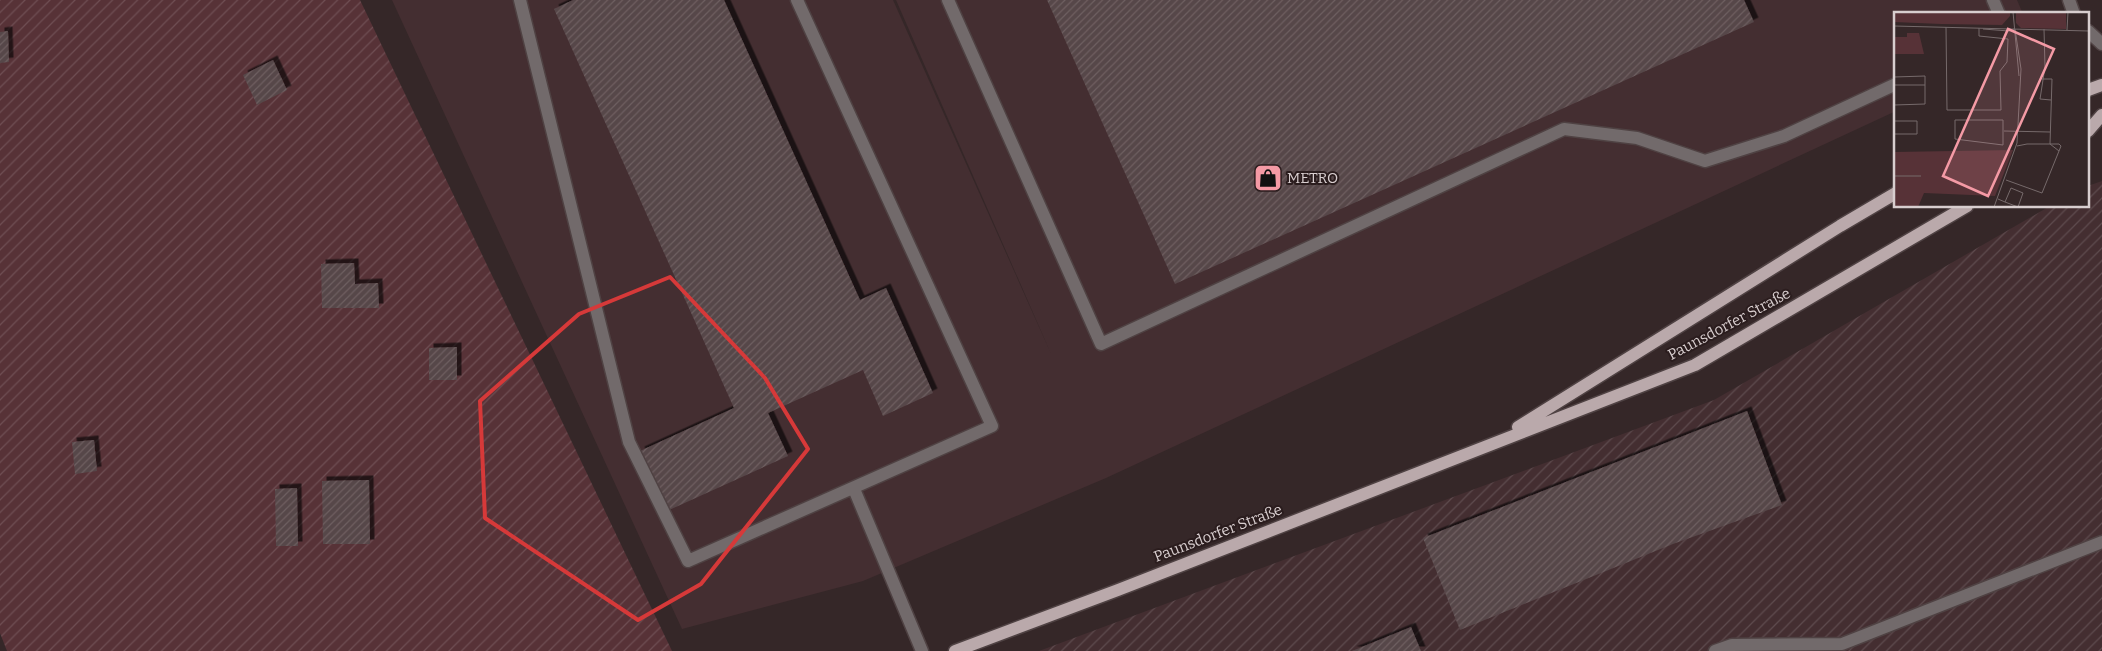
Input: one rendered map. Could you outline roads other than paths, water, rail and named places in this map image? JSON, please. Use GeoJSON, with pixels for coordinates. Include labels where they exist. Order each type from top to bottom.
{"type":"FeatureCollection","features":[{"type":"Feature","properties":{"kind":"main road"},"geometry":{"type":"LineString","coordinates":[[2090,89],[2102,85]]}},
{"type":"Feature","properties":{"kind":"main road"},"geometry":{"type":"LineString","coordinates":[[2090,129],[2102,115]]}},
{"type":"Feature","properties":{"kind":"main road","name":"Paunsdorfer Straße"},"geometry":{"type":"LineString","coordinates":[[1493,443],[1894,194]]}},
{"type":"Feature","properties":{"kind":"main road","name":"Paunsdorfer Straße"},"geometry":{"type":"LineString","coordinates":[[955,651],[1695,365],[1964,208]]}},
{"type":"Feature","properties":{"kind":"street"},"geometry":{"type":"LineString","coordinates":[[520,0],[629,442],[688,561],[854,489],[992,426],[797,0]]}},
{"type":"Feature","properties":{"kind":"street"},"geometry":{"type":"LineString","coordinates":[[948,0],[1101,344],[1564,129],[1637,138],[1705,161],[1784,136],[1894,85]]}},
{"type":"Feature","properties":{"kind":"street"},"geometry":{"type":"LineString","coordinates":[[1993,0],[1997,12]]}},
{"type":"Feature","properties":{"kind":"street"},"geometry":{"type":"LineString","coordinates":[[2069,0],[2073,12]]}},
{"type":"Feature","properties":{"kind":"street"},"geometry":{"type":"LineString","coordinates":[[2090,33],[2102,44]]}},
{"type":"Feature","properties":{"kind":"street"},"geometry":{"type":"LineString","coordinates":[[854,489],[922,651]]}},
{"type":"Feature","properties":{"kind":"street"},"geometry":{"type":"LineString","coordinates":[[1715,651],[1732,645],[1842,644],[2102,542]]}},
{"type":"Feature","properties":{"kind":"place","name":"METRO"},"geometry":{"type":"Point","coordinates":[1268,178]}}]}
